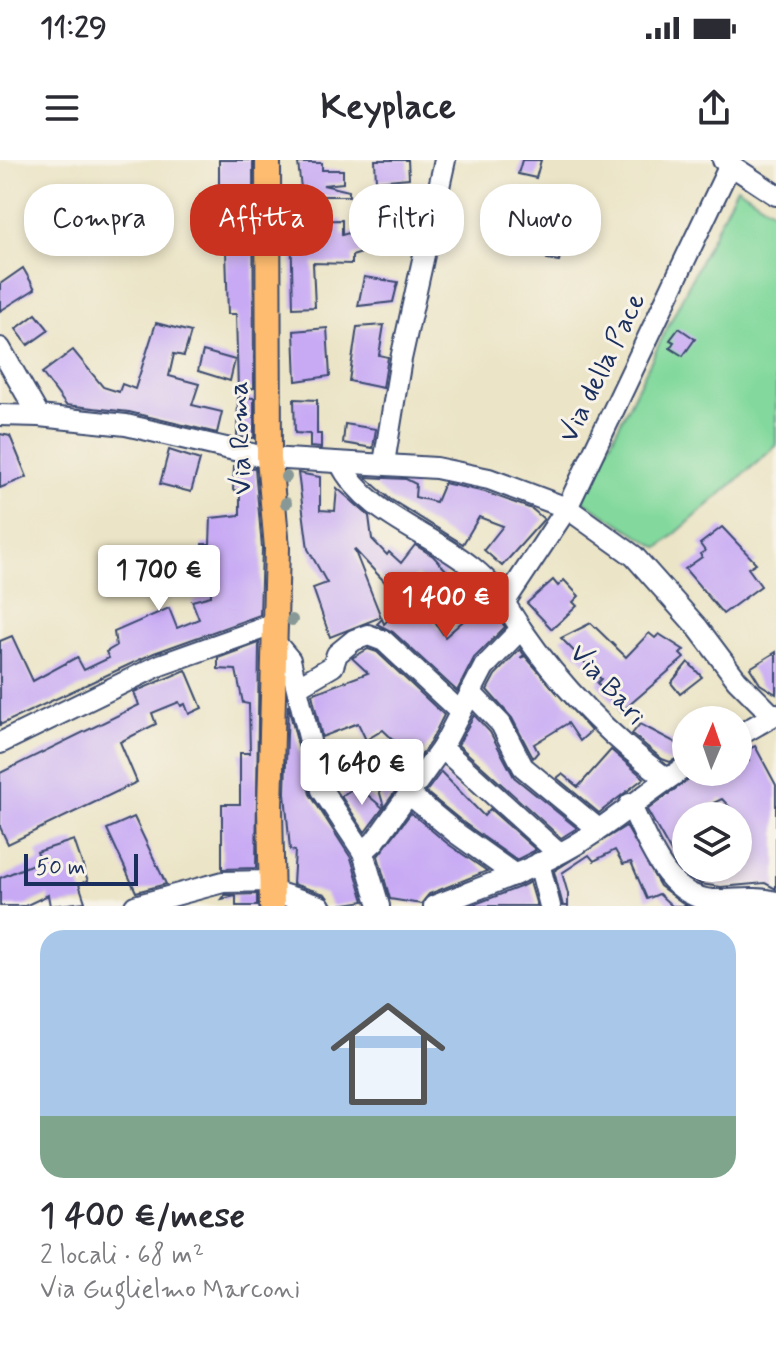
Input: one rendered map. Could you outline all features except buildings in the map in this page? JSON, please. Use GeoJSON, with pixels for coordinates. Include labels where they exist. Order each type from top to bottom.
{"type":"FeatureCollection","features":[{"type":"Feature","properties":{"kind":"main road","name":"Via Roma"},"geometry":{"type":"LineString","coordinates":[[268,160],[269,458],[277,548],[271,893]]}},
{"type":"Feature","properties":{"kind":"street"},"geometry":{"type":"LineString","coordinates":[[384,463],[401,359],[445,160]]}},
{"type":"Feature","properties":{"kind":"street"},"geometry":{"type":"LineString","coordinates":[[727,162],[776,195]]}},
{"type":"Feature","properties":{"kind":"street","name":"Via della Pace"},"geometry":{"type":"LineString","coordinates":[[506,600],[567,508],[727,162]]}},
{"type":"Feature","properties":{"kind":"street"},"geometry":{"type":"LineString","coordinates":[[0,348],[39,416]]}},
{"type":"Feature","properties":{"kind":"street"},"geometry":{"type":"LineString","coordinates":[[0,415],[126,425],[269,458],[384,463],[489,479],[567,508],[634,556],[698,628],[737,680],[774,715],[752,728]]}},
{"type":"Feature","properties":{"kind":"street","name":"Via Bari"},"geometry":{"type":"LineString","coordinates":[[340,463],[349,481],[365,499],[473,568],[506,600],[521,629],[601,725],[667,779]]}},
{"type":"Feature","properties":{"kind":"street"},"geometry":{"type":"LineString","coordinates":[[363,852],[410,795],[442,748],[484,667],[521,629]]}},
{"type":"Feature","properties":{"kind":"street"},"geometry":{"type":"LineString","coordinates":[[0,743],[160,665],[275,633],[290,660],[322,790],[363,852],[379,906]]}},
{"type":"Feature","properties":{"kind":"street"},"geometry":{"type":"LineString","coordinates":[[297,687],[333,666],[337,654],[354,640],[368,635],[384,641],[459,711]]}},
{"type":"Feature","properties":{"kind":"street"},"geometry":{"type":"LineString","coordinates":[[470,692],[501,724],[523,767],[597,828]]}},
{"type":"Feature","properties":{"kind":"street"},"geometry":{"type":"LineString","coordinates":[[442,748],[558,853]]}},
{"type":"Feature","properties":{"kind":"street"},"geometry":{"type":"LineString","coordinates":[[434,906],[515,875],[558,853],[672,776]]}},
{"type":"Feature","properties":{"kind":"street"},"geometry":{"type":"LineString","coordinates":[[410,795],[515,875]]}},
{"type":"Feature","properties":{"kind":"street"},"geometry":{"type":"LineString","coordinates":[[630,804],[668,879],[702,898],[757,897],[776,902]]}},
{"type":"Feature","properties":{"kind":"street"},"geometry":{"type":"LineString","coordinates":[[539,863],[550,906]]}},
{"type":"Feature","properties":{"kind":"street"},"geometry":{"type":"LineString","coordinates":[[135,906],[223,882],[320,906]]}},
{"type":"Feature","properties":{"kind":"green space"},"geometry":{"type":"Polygon","coordinates":[[[737,187],[776,213],[776,446],[659,548],[582,500],[737,187]]]}}]}
